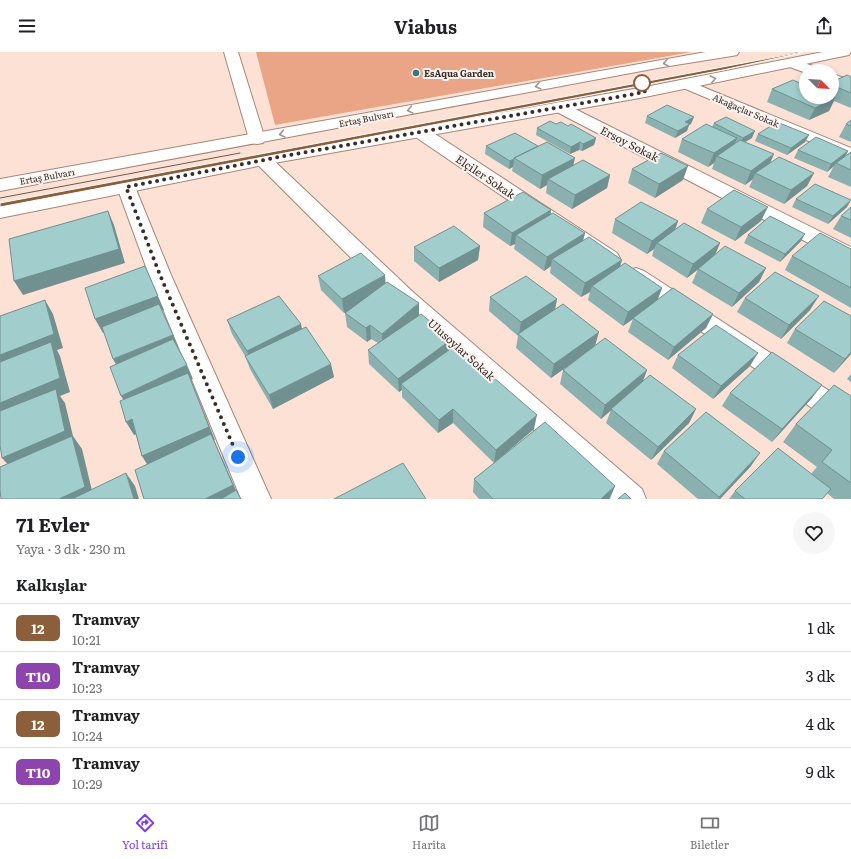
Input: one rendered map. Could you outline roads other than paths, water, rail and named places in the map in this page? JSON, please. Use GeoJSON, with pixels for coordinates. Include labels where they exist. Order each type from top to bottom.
{"type":"FeatureCollection","features":[{"type":"Feature","properties":{"kind":"street"},"geometry":{"type":"LineString","coordinates":[[232,52],[260,149]]}},
{"type":"Feature","properties":{"kind":"street","name":"Ertaş Bulvarı"},"geometry":{"type":"LineString","coordinates":[[0,212],[126,187],[260,149],[663,63],[732,52]]}},
{"type":"Feature","properties":{"kind":"street","name":"Ertaş Bulvarı"},"geometry":{"type":"LineString","coordinates":[[0,185],[260,149],[420,132],[686,84],[844,52]]}},
{"type":"Feature","properties":{"kind":"street"},"geometry":{"type":"LineString","coordinates":[[792,63],[799,66]]}},
{"type":"Feature","properties":{"kind":"street"},"geometry":{"type":"LineString","coordinates":[[839,81],[851,85]]}},
{"type":"Feature","properties":{"kind":"street","name":"Akağaçlar Sokak"},"geometry":{"type":"LineString","coordinates":[[686,84],[851,154]]}},
{"type":"Feature","properties":{"kind":"street","name":"Ersoy Sokak"},"geometry":{"type":"LineString","coordinates":[[559,107],[851,256]]}},
{"type":"Feature","properties":{"kind":"street","name":"Elçiler Sokak"},"geometry":{"type":"LineString","coordinates":[[420,132],[851,420]]}},
{"type":"Feature","properties":{"kind":"street","name":"Ulusoylar Sokak"},"geometry":{"type":"LineString","coordinates":[[260,149],[406,299],[631,499]]}},
{"type":"Feature","properties":{"kind":"street"},"geometry":{"type":"LineString","coordinates":[[126,187],[160,275],[256,499]]}},
{"type":"Feature","properties":{"kind":"tram line"},"geometry":{"type":"LineString","coordinates":[[0,205],[708,71],[801,52]]}},
{"type":"Feature","properties":{"kind":"tram line","name":"12"},"geometry":{"type":"LineString","coordinates":[[0,205],[801,52]]}},
{"type":"Feature","properties":{"kind":"tram line"},"geometry":{"type":"LineString","coordinates":[[0,198],[240,153]]}},
{"type":"Feature","properties":{"kind":"place","name":"EsAqua Garden"},"geometry":{"type":"Point","coordinates":[416,73]}}]}
